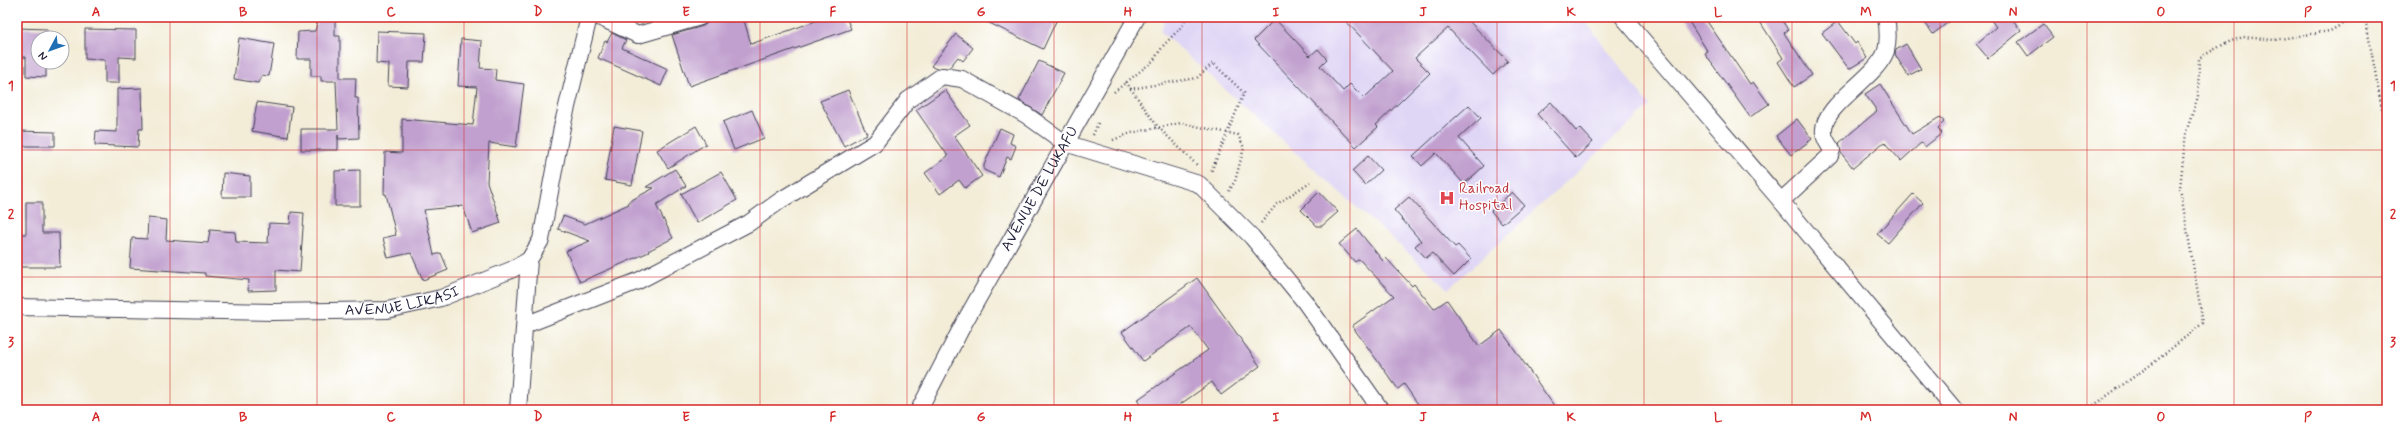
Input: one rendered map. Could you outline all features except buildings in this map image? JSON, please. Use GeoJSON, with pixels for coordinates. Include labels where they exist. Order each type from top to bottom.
{"type":"FeatureCollection","features":[{"type":"Feature","properties":{"kind":"street","name":"AVENUE LIKASI"},"geometry":{"type":"LineString","coordinates":[[17,307],[273,312],[387,310],[441,298],[511,270],[529,260],[541,240],[562,126],[589,17]]}},
{"type":"Feature","properties":{"kind":"street"},"geometry":{"type":"LineString","coordinates":[[599,17],[638,35],[700,17]]}},
{"type":"Feature","properties":{"kind":"street","name":"AVENUE DE LUKAFU"},"geometry":{"type":"LineString","coordinates":[[919,410],[964,322],[1135,17]]}},
{"type":"Feature","properties":{"kind":"street"},"geometry":{"type":"LineString","coordinates":[[1623,17],[1781,201],[1955,410]]}},
{"type":"Feature","properties":{"kind":"street"},"geometry":{"type":"LineString","coordinates":[[1781,201],[1830,156],[1832,150],[1824,133],[1828,116],[1874,68],[1886,52],[1889,32],[1886,17]]}},
{"type":"Feature","properties":{"kind":"street"},"geometry":{"type":"LineString","coordinates":[[525,325],[638,281],[749,223],[781,200],[875,143],[908,100],[942,76],[962,79],[1026,115],[1065,143],[1200,184],[1252,237],[1305,302],[1381,410]]}},
{"type":"Feature","properties":{"kind":"street"},"geometry":{"type":"LineString","coordinates":[[518,410],[529,260]]}},
{"type":"Feature","properties":{"kind":"path"},"geometry":{"type":"LineString","coordinates":[[1109,96],[1154,61],[1162,46],[1183,25],[1187,17]]}},
{"type":"Feature","properties":{"kind":"path"},"geometry":{"type":"LineString","coordinates":[[2087,410],[2152,364],[2203,322],[2180,188],[2186,132],[2198,97],[2199,58],[2226,42],[2243,36],[2274,40],[2330,31],[2355,17]]}},
{"type":"Feature","properties":{"kind":"path"},"geometry":{"type":"LineString","coordinates":[[2365,17],[2387,136]]}},
{"type":"Feature","properties":{"kind":"path"},"geometry":{"type":"LineString","coordinates":[[1130,89],[1197,78],[1213,64],[1244,93],[1226,132],[1213,168],[1208,176]]}},
{"type":"Feature","properties":{"kind":"path"},"geometry":{"type":"LineString","coordinates":[[1126,82],[1158,127],[1202,170]]}},
{"type":"Feature","properties":{"kind":"path"},"geometry":{"type":"LineString","coordinates":[[1112,140],[1131,133],[1181,123],[1238,135],[1244,148],[1235,181],[1227,193]]}},
{"type":"Feature","properties":{"kind":"path"},"geometry":{"type":"LineString","coordinates":[[1252,237],[1256,228],[1277,204],[1310,182]]}},
{"type":"Feature","properties":{"kind":"shaded area","name":"Railroad Hospital"},"geometry":{"type":"Polygon","coordinates":[[[1166,17],[1582,17],[1650,106],[1448,289],[1160,31],[1166,17]]]}},
{"type":"Feature","properties":{"kind":"place","name":"Railroad Hospital"},"geometry":{"type":"Point","coordinates":[1447,198]}}]}
